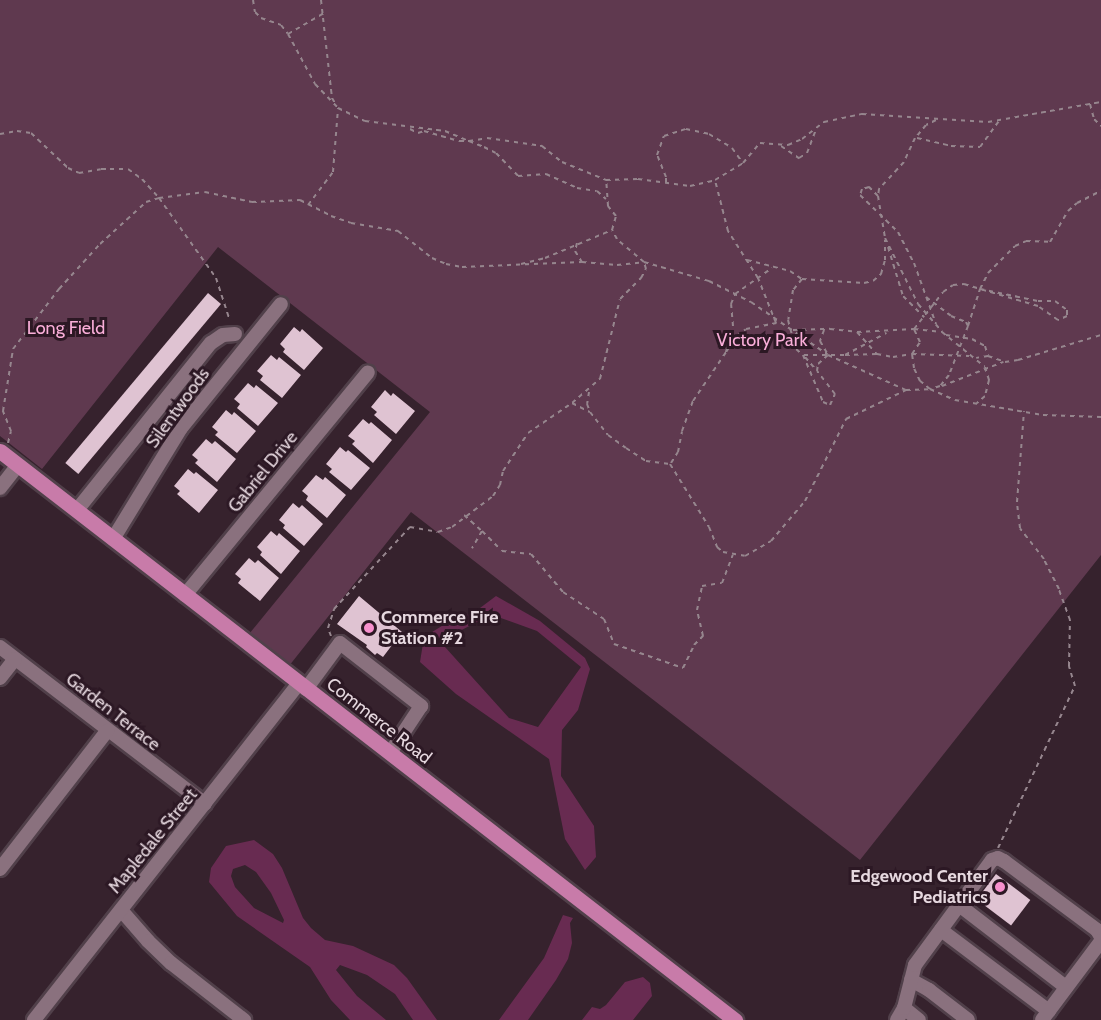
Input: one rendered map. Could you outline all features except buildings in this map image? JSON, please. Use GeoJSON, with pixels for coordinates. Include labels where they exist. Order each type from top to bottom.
{"type":"FeatureCollection","features":[{"type":"Feature","properties":{"kind":"main road","name":"Commerce Road"},"geometry":{"type":"LineString","coordinates":[[2,452],[735,1020]]}},
{"type":"Feature","properties":{"kind":"street","name":"Silentwoods"},"geometry":{"type":"LineString","coordinates":[[113,539],[181,428],[281,304]]}},
{"type":"Feature","properties":{"kind":"street"},"geometry":{"type":"LineString","coordinates":[[76,510],[211,343],[223,335],[235,334]]}},
{"type":"Feature","properties":{"kind":"street","name":"Gabriel Drive"},"geometry":{"type":"LineString","coordinates":[[185,595],[368,372]]}},
{"type":"Feature","properties":{"kind":"street"},"geometry":{"type":"LineString","coordinates":[[0,488],[18,465]]}},
{"type":"Feature","properties":{"kind":"street"},"geometry":{"type":"LineString","coordinates":[[335,650],[340,643],[421,706],[390,753]]}},
{"type":"Feature","properties":{"kind":"street","name":"Garden Terrace"},"geometry":{"type":"LineString","coordinates":[[0,647],[205,804]]}},
{"type":"Feature","properties":{"kind":"street","name":"Mapledale Street"},"geometry":{"type":"LineString","coordinates":[[34,1020],[205,804],[335,650]]}},
{"type":"Feature","properties":{"kind":"street"},"geometry":{"type":"LineString","coordinates":[[0,678],[15,658]]}},
{"type":"Feature","properties":{"kind":"street"},"geometry":{"type":"LineString","coordinates":[[0,868],[107,731]]}},
{"type":"Feature","properties":{"kind":"street"},"geometry":{"type":"LineString","coordinates":[[919,1020],[900,1014],[915,965],[992,860],[1004,861],[1097,930],[1101,939],[1045,1015],[941,930]]}},
{"type":"Feature","properties":{"kind":"street"},"geometry":{"type":"LineString","coordinates":[[959,905],[1066,987]]}},
{"type":"Feature","properties":{"kind":"street"},"geometry":{"type":"LineString","coordinates":[[121,910],[171,963],[244,1020]]}},
{"type":"Feature","properties":{"kind":"street"},"geometry":{"type":"LineString","coordinates":[[911,980],[929,990],[968,1020]]}},
{"type":"Feature","properties":{"kind":"path"},"geometry":{"type":"LineString","coordinates":[[253,0],[255,12],[261,18],[282,25],[311,78],[338,108],[364,121],[445,131],[496,153],[518,176],[546,174],[577,188],[597,191],[606,198],[616,216],[612,230],[616,239],[644,262],[646,270],[620,298],[606,366],[600,379],[572,403],[528,433],[503,471],[501,485],[493,496],[464,515],[452,527],[438,532],[410,527],[350,589],[334,609],[328,628],[335,650]]}},
{"type":"Feature","properties":{"kind":"path"},"geometry":{"type":"LineString","coordinates":[[308,205],[333,172],[338,108],[332,98],[321,0]]}},
{"type":"Feature","properties":{"kind":"path"},"geometry":{"type":"LineString","coordinates":[[288,34],[324,13]]}},
{"type":"Feature","properties":{"kind":"path"},"geometry":{"type":"LineString","coordinates":[[408,128],[418,133],[424,131],[459,141],[487,138],[542,146],[562,162],[606,180],[638,178],[690,186],[715,180],[743,163],[760,143],[788,145],[836,118],[862,114],[999,121],[1101,102]]}},
{"type":"Feature","properties":{"kind":"path"},"geometry":{"type":"LineString","coordinates":[[1090,104],[1094,119],[1101,126]]}},
{"type":"Feature","properties":{"kind":"path"},"geometry":{"type":"LineString","coordinates":[[939,119],[926,125],[915,138],[904,162],[879,189],[878,196],[885,238],[898,286],[903,296],[969,356]]}},
{"type":"Feature","properties":{"kind":"path"},"geometry":{"type":"LineString","coordinates":[[915,138],[951,146],[980,147],[999,121]]}},
{"type":"Feature","properties":{"kind":"path"},"geometry":{"type":"LineString","coordinates":[[666,182],[657,155],[664,136],[686,129],[709,134],[732,148],[743,163]]}},
{"type":"Feature","properties":{"kind":"path"},"geometry":{"type":"LineString","coordinates":[[780,145],[799,158],[807,153],[816,129]]}},
{"type":"Feature","properties":{"kind":"path"},"geometry":{"type":"LineString","coordinates":[[0,134],[17,131],[31,133],[68,168],[79,173],[101,168],[128,170],[142,179],[159,198],[216,278],[235,334]]}},
{"type":"Feature","properties":{"kind":"path"},"geometry":{"type":"LineString","coordinates":[[606,180],[606,198]]}},
{"type":"Feature","properties":{"kind":"path"},"geometry":{"type":"LineString","coordinates":[[715,180],[728,231],[758,278],[776,323]]}},
{"type":"Feature","properties":{"kind":"path"},"geometry":{"type":"LineString","coordinates":[[878,196],[869,187],[862,189],[860,195],[881,218],[898,232],[914,264],[937,327]]}},
{"type":"Feature","properties":{"kind":"path"},"geometry":{"type":"LineString","coordinates":[[670,464],[709,527],[717,547],[733,555],[745,556],[771,542],[805,501],[846,419],[906,390],[930,389],[940,386],[950,375],[980,289],[988,273],[1015,246],[1026,241],[1050,242],[1072,207],[1095,192],[1101,191]]}},
{"type":"Feature","properties":{"kind":"path"},"geometry":{"type":"LineString","coordinates":[[2,452],[11,431],[3,411],[14,350],[59,289],[100,244],[146,202],[205,192],[252,202],[300,200],[351,223],[398,231],[432,258],[462,267],[582,262],[617,265],[644,262],[686,273],[735,294],[774,316],[791,330],[942,332]]}},
{"type":"Feature","properties":{"kind":"path"},"geometry":{"type":"LineString","coordinates":[[515,266],[545,258],[577,242],[612,230]]}},
{"type":"Feature","properties":{"kind":"path"},"geometry":{"type":"LineString","coordinates":[[746,259],[772,268],[790,271],[802,279],[849,283],[873,281],[880,274],[885,260],[885,238]]}},
{"type":"Feature","properties":{"kind":"path"},"geometry":{"type":"LineString","coordinates":[[885,238],[924,316]]}},
{"type":"Feature","properties":{"kind":"path"},"geometry":{"type":"LineString","coordinates":[[577,242],[575,251],[582,262]]}},
{"type":"Feature","properties":{"kind":"path"},"geometry":{"type":"LineString","coordinates":[[726,352],[733,326],[731,304],[735,294],[772,268]]}},
{"type":"Feature","properties":{"kind":"path"},"geometry":{"type":"LineString","coordinates":[[802,279],[794,290],[790,302],[791,330],[796,349],[803,355],[817,371],[835,394],[830,405],[823,402],[803,355]]}},
{"type":"Feature","properties":{"kind":"path"},"geometry":{"type":"LineString","coordinates":[[914,330],[933,304],[953,285],[964,284],[980,289],[1038,306],[1058,320],[1067,316],[1067,310],[1055,301],[1038,301],[980,289]]}},
{"type":"Feature","properties":{"kind":"path"},"geometry":{"type":"LineString","coordinates":[[925,297],[951,316],[966,322],[968,326]]}},
{"type":"Feature","properties":{"kind":"path"},"geometry":{"type":"LineString","coordinates":[[670,464],[678,452],[693,401],[737,336],[746,329],[776,323],[798,334],[828,356],[906,390]]}},
{"type":"Feature","properties":{"kind":"path"},"geometry":{"type":"LineString","coordinates":[[824,330],[820,341],[828,356]]}},
{"type":"Feature","properties":{"kind":"path"},"geometry":{"type":"LineString","coordinates":[[914,330],[920,342],[912,354],[914,368],[920,381],[930,389],[955,400],[1043,415],[1101,417]]}},
{"type":"Feature","properties":{"kind":"path"},"geometry":{"type":"LineString","coordinates":[[857,332],[877,354]]}},
{"type":"Feature","properties":{"kind":"path"},"geometry":{"type":"LineString","coordinates":[[845,355],[889,332]]}},
{"type":"Feature","properties":{"kind":"path"},"geometry":{"type":"LineString","coordinates":[[794,339],[798,334]]}},
{"type":"Feature","properties":{"kind":"path"},"geometry":{"type":"LineString","coordinates":[[946,335],[981,342],[989,352],[988,356]]}},
{"type":"Feature","properties":{"kind":"path"},"geometry":{"type":"LineString","coordinates":[[930,389],[1005,362],[1101,335]]}},
{"type":"Feature","properties":{"kind":"path"},"geometry":{"type":"LineString","coordinates":[[803,355],[877,354],[893,357],[912,354],[957,355],[976,358],[988,356],[1005,362]]}},
{"type":"Feature","properties":{"kind":"path"},"geometry":{"type":"LineString","coordinates":[[817,371],[818,364],[828,356]]}},
{"type":"Feature","properties":{"kind":"path"},"geometry":{"type":"LineString","coordinates":[[976,358],[985,369],[988,380],[985,396],[976,404]]}},
{"type":"Feature","properties":{"kind":"path"},"geometry":{"type":"LineString","coordinates":[[589,390],[587,404],[590,412]]}},
{"type":"Feature","properties":{"kind":"path"},"geometry":{"type":"LineString","coordinates":[[572,403],[590,412],[608,435],[646,461],[670,464]]}},
{"type":"Feature","properties":{"kind":"path"},"geometry":{"type":"LineString","coordinates":[[992,860],[1075,686],[1069,666],[1070,620],[1059,589],[1044,559],[1020,528],[1017,502],[1024,411]]}},
{"type":"Feature","properties":{"kind":"path"},"geometry":{"type":"LineString","coordinates":[[464,515],[502,551],[531,554],[563,592],[604,619],[614,644],[683,668],[694,645],[703,636],[697,610],[702,586],[722,583],[733,555]]}},
{"type":"Feature","properties":{"kind":"path"},"geometry":{"type":"LineString","coordinates":[[472,548],[482,531]]}},
{"type":"Feature","properties":{"kind":"green space","name":"Victory Park"},"geometry":{"type":"Polygon","coordinates":[[[0,0],[1101,0],[1101,555],[860,860],[411,512],[285,671],[245,639],[430,412],[218,247],[42,469],[0,436],[0,0]]]}},
{"type":"Feature","properties":{"kind":"shaded area"},"geometry":{"type":"Polygon","coordinates":[[[496,596],[540,621],[585,658],[590,669],[578,710],[562,730],[561,776],[594,826],[596,857],[585,870],[565,839],[549,759],[456,694],[420,662],[424,637],[458,616],[472,614],[496,596]],[[498,617],[477,622],[452,635],[445,647],[509,718],[538,727],[581,667],[537,631],[498,617]]]}},
{"type":"Feature","properties":{"kind":"shaded area"},"geometry":{"type":"Polygon","coordinates":[[[254,840],[273,854],[282,868],[303,918],[311,928],[325,940],[353,946],[394,965],[407,978],[437,1020],[413,1020],[395,994],[367,975],[340,965],[336,970],[357,996],[386,1020],[350,1020],[331,1000],[310,967],[237,916],[209,882],[211,868],[226,846],[254,840]],[[245,865],[233,869],[231,876],[235,887],[254,908],[283,923],[284,920],[271,893],[256,872],[245,865]]]}},
{"type":"Feature","properties":{"kind":"shaded area"},"geometry":{"type":"Polygon","coordinates":[[[563,915],[573,918],[570,923],[572,943],[568,959],[556,980],[528,1020],[499,1020],[544,958],[563,915]]]}},
{"type":"Feature","properties":{"kind":"shaded area"},"geometry":{"type":"Polygon","coordinates":[[[643,977],[650,983],[652,996],[633,1020],[582,1020],[592,1007],[600,1009],[606,1005],[625,982],[643,977]]]}},
{"type":"Feature","properties":{"kind":"place","name":"Commerce Fire Station #2"},"geometry":{"type":"Point","coordinates":[369,628]}},
{"type":"Feature","properties":{"kind":"place","name":"Edgewood Center Pediatrics"},"geometry":{"type":"Point","coordinates":[1000,887]}},
{"type":"Feature","properties":{"kind":"park label","name":"Long Field"},"geometry":{"type":"Point","coordinates":[66,328]}}]}
